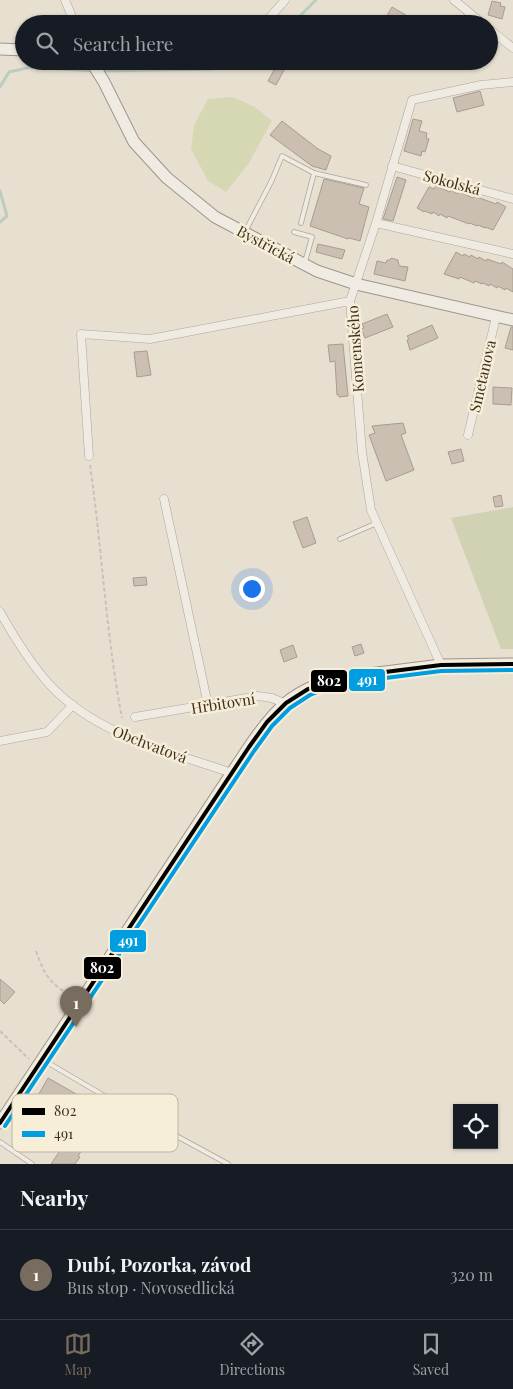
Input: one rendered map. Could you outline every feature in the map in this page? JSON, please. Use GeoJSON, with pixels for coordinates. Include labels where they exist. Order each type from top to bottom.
{"type":"FeatureCollection","features":[{"type":"Feature","properties":{"kind":"street"},"geometry":{"type":"LineString","coordinates":[[65,0],[71,15]]}},
{"type":"Feature","properties":{"kind":"street"},"geometry":{"type":"LineString","coordinates":[[272,15],[285,0]]}},
{"type":"Feature","properties":{"kind":"street"},"geometry":{"type":"LineString","coordinates":[[454,0],[472,15]]}},
{"type":"Feature","properties":{"kind":"street"},"geometry":{"type":"LineString","coordinates":[[498,36],[513,48]]}},
{"type":"Feature","properties":{"kind":"street"},"geometry":{"type":"LineString","coordinates":[[0,49],[15,50]]}},
{"type":"Feature","properties":{"kind":"street","name":"Bystřická"},"geometry":{"type":"LineString","coordinates":[[97,70],[134,142],[167,178],[215,217],[317,271],[356,284],[513,320]]}},
{"type":"Feature","properties":{"kind":"street","name":"Komenského"},"geometry":{"type":"LineString","coordinates":[[441,665],[371,510],[362,452],[350,301],[376,223],[412,100],[481,85],[513,82]]}},
{"type":"Feature","properties":{"kind":"street","name":"Sokolská"},"geometry":{"type":"LineString","coordinates":[[392,166],[513,199]]}},
{"type":"Feature","properties":{"kind":"street"},"geometry":{"type":"LineString","coordinates":[[376,223],[513,254]]}},
{"type":"Feature","properties":{"kind":"street"},"geometry":{"type":"LineString","coordinates":[[89,456],[81,334],[150,339],[350,301]]}},
{"type":"Feature","properties":{"kind":"street","name":"Smetanova"},"geometry":{"type":"LineString","coordinates":[[468,435],[496,317]]}},
{"type":"Feature","properties":{"kind":"street"},"geometry":{"type":"LineString","coordinates":[[164,498],[208,705]]}},
{"type":"Feature","properties":{"kind":"street","name":"Obchvatová"},"geometry":{"type":"LineString","coordinates":[[0,612],[10,630],[49,684],[73,705],[105,726],[130,738],[232,773]]}},
{"type":"Feature","properties":{"kind":"street"},"geometry":{"type":"LineString","coordinates":[[19,1094],[232,773],[267,722],[284,703],[300,692],[336,678],[441,665],[513,664]]}},
{"type":"Feature","properties":{"kind":"street","name":"Hřbitovní"},"geometry":{"type":"LineString","coordinates":[[135,717],[258,696],[272,698],[284,703]]}},
{"type":"Feature","properties":{"kind":"street"},"geometry":{"type":"LineString","coordinates":[[0,741],[47,732],[73,705]]}},
{"type":"Feature","properties":{"kind":"street"},"geometry":{"type":"LineString","coordinates":[[0,1123],[12,1105]]}},
{"type":"Feature","properties":{"kind":"lane"},"geometry":{"type":"LineString","coordinates":[[244,232],[272,180],[282,156],[314,173],[366,184]]}},
{"type":"Feature","properties":{"kind":"lane"},"geometry":{"type":"LineString","coordinates":[[301,223],[314,173]]}},
{"type":"Feature","properties":{"kind":"lane"},"geometry":{"type":"LineString","coordinates":[[294,232],[312,237],[305,265]]}},
{"type":"Feature","properties":{"kind":"lane"},"geometry":{"type":"LineString","coordinates":[[340,539],[377,523]]}},
{"type":"Feature","properties":{"kind":"lane"},"geometry":{"type":"LineString","coordinates":[[39,1064],[98,1094]]}},
{"type":"Feature","properties":{"kind":"lane"},"geometry":{"type":"LineString","coordinates":[[178,1137],[228,1164]]}},
{"type":"Feature","properties":{"kind":"lane"},"geometry":{"type":"LineString","coordinates":[[0,1142],[12,1150]]}},
{"type":"Feature","properties":{"kind":"lane"},"geometry":{"type":"LineString","coordinates":[[15,1152],[32,1164]]}},
{"type":"Feature","properties":{"kind":"path"},"geometry":{"type":"LineString","coordinates":[[89,456],[115,678],[122,718],[135,717]]}},
{"type":"Feature","properties":{"kind":"path"},"geometry":{"type":"LineString","coordinates":[[36,951],[44,972],[54,985],[80,1002]]}},
{"type":"Feature","properties":{"kind":"path"},"geometry":{"type":"LineString","coordinates":[[0,1031],[27,1056],[39,1064]]}},
{"type":"Feature","properties":{"kind":"green space"},"geometry":{"type":"Polygon","coordinates":[[[233,97],[255,107],[272,121],[249,163],[226,192],[208,181],[191,149],[194,125],[208,99],[233,97]]]}},
{"type":"Feature","properties":{"kind":"green space"},"geometry":{"type":"Polygon","coordinates":[[[513,507],[513,649],[501,649],[451,518],[513,507]]]}},
{"type":"Feature","properties":{"kind":"building"},"geometry":{"type":"Polygon","coordinates":[[[492,1],[501,3],[500,6],[505,7],[502,19],[498,18],[498,15],[488,15],[492,1]]]}},
{"type":"Feature","properties":{"kind":"building"},"geometry":{"type":"Polygon","coordinates":[[[392,7],[406,15],[387,15],[392,7]]]}},
{"type":"Feature","properties":{"kind":"building"},"geometry":{"type":"Polygon","coordinates":[[[274,70],[284,70],[276,85],[268,81],[274,70]]]}},
{"type":"Feature","properties":{"kind":"building"},"geometry":{"type":"Polygon","coordinates":[[[480,91],[484,105],[457,112],[453,98],[480,91]]]}},
{"type":"Feature","properties":{"kind":"building"},"geometry":{"type":"Polygon","coordinates":[[[413,119],[422,121],[419,131],[427,133],[426,138],[429,139],[425,152],[422,151],[421,156],[404,151],[413,119]]]}},
{"type":"Feature","properties":{"kind":"building"},"geometry":{"type":"Polygon","coordinates":[[[282,121],[318,149],[331,156],[326,170],[312,166],[270,135],[282,121]]]}},
{"type":"Feature","properties":{"kind":"building"},"geometry":{"type":"Polygon","coordinates":[[[397,177],[406,180],[393,221],[383,219],[397,177]]]}},
{"type":"Feature","properties":{"kind":"building"},"geometry":{"type":"Polygon","coordinates":[[[324,179],[364,188],[359,204],[369,207],[360,241],[348,239],[310,226],[324,179]]]}},
{"type":"Feature","properties":{"kind":"building"},"geometry":{"type":"Polygon","coordinates":[[[436,186],[450,192],[451,190],[457,194],[459,192],[473,198],[474,196],[496,204],[497,202],[506,207],[493,230],[448,216],[447,218],[440,214],[439,216],[433,212],[432,214],[424,212],[417,208],[429,187],[434,189],[436,186]]]}},
{"type":"Feature","properties":{"kind":"building"},"geometry":{"type":"Polygon","coordinates":[[[318,244],[345,250],[342,259],[316,252],[318,244]]]}},
{"type":"Feature","properties":{"kind":"building"},"geometry":{"type":"Polygon","coordinates":[[[456,252],[463,256],[464,254],[470,257],[471,255],[478,259],[479,257],[486,261],[487,259],[501,264],[502,262],[513,269],[513,292],[506,288],[505,290],[498,286],[497,288],[490,284],[489,286],[475,281],[474,283],[460,277],[459,279],[444,274],[456,252]]]}},
{"type":"Feature","properties":{"kind":"building"},"geometry":{"type":"Polygon","coordinates":[[[391,258],[398,260],[399,266],[408,267],[405,281],[374,274],[377,261],[386,263],[391,258]]]}},
{"type":"Feature","properties":{"kind":"building"},"geometry":{"type":"Polygon","coordinates":[[[387,314],[393,327],[365,338],[361,329],[364,328],[362,324],[387,314]]]}},
{"type":"Feature","properties":{"kind":"building"},"geometry":{"type":"Polygon","coordinates":[[[432,325],[438,338],[410,350],[407,336],[432,325]]]}},
{"type":"Feature","properties":{"kind":"building"},"geometry":{"type":"Polygon","coordinates":[[[511,327],[513,327],[513,350],[505,348],[511,327]]]}},
{"type":"Feature","properties":{"kind":"building"},"geometry":{"type":"Polygon","coordinates":[[[343,344],[348,396],[339,397],[337,395],[335,361],[330,362],[328,345],[343,344]]]}},
{"type":"Feature","properties":{"kind":"building"},"geometry":{"type":"Polygon","coordinates":[[[147,351],[151,375],[137,377],[134,352],[147,351]]]}},
{"type":"Feature","properties":{"kind":"building"},"geometry":{"type":"Polygon","coordinates":[[[493,387],[512,388],[511,405],[493,404],[493,387]]]}},
{"type":"Feature","properties":{"kind":"building"},"geometry":{"type":"Polygon","coordinates":[[[403,423],[406,433],[401,435],[414,470],[386,481],[369,435],[375,433],[372,426],[403,423]]]}},
{"type":"Feature","properties":{"kind":"building"},"geometry":{"type":"Polygon","coordinates":[[[461,449],[464,461],[452,464],[448,452],[461,449]]]}},
{"type":"Feature","properties":{"kind":"building"},"geometry":{"type":"Polygon","coordinates":[[[501,495],[503,506],[495,507],[493,497],[501,495]]]}},
{"type":"Feature","properties":{"kind":"building"},"geometry":{"type":"Polygon","coordinates":[[[307,517],[316,543],[303,548],[293,522],[307,517]]]}},
{"type":"Feature","properties":{"kind":"building"},"geometry":{"type":"Polygon","coordinates":[[[146,577],[147,585],[134,586],[133,578],[146,577]]]}},
{"type":"Feature","properties":{"kind":"building"},"geometry":{"type":"Polygon","coordinates":[[[361,644],[364,653],[355,656],[352,647],[361,644]]]}},
{"type":"Feature","properties":{"kind":"building"},"geometry":{"type":"Polygon","coordinates":[[[293,645],[297,657],[284,662],[280,650],[293,645]]]}},
{"type":"Feature","properties":{"kind":"building"},"geometry":{"type":"Polygon","coordinates":[[[0,979],[15,992],[4,1004],[0,1000],[0,979]]]}},
{"type":"Feature","properties":{"kind":"building"},"geometry":{"type":"Polygon","coordinates":[[[48,1078],[76,1094],[39,1094],[48,1078]]]}},
{"type":"Feature","properties":{"kind":"building"},"geometry":{"type":"Polygon","coordinates":[[[59,1152],[81,1152],[75,1164],[51,1164],[59,1152]]]}},
{"type":"Feature","properties":{"kind":"waterway"},"geometry":{"type":"LineString","coordinates":[[301,15],[316,0]]}},
{"type":"Feature","properties":{"kind":"waterway"},"geometry":{"type":"LineString","coordinates":[[0,87],[9,72],[18,70]]}},
{"type":"Feature","properties":{"kind":"waterway"},"geometry":{"type":"LineString","coordinates":[[79,70],[95,71]]}},
{"type":"Feature","properties":{"kind":"waterway"},"geometry":{"type":"LineString","coordinates":[[101,71],[157,70]]}},
{"type":"Feature","properties":{"kind":"waterway"},"geometry":{"type":"LineString","coordinates":[[0,191],[7,216],[0,222]]}},
{"type":"Feature","properties":{"kind":"transit line","name":"802"},"geometry":{"type":"LineString","coordinates":[[19,1094],[249,747],[267,722],[286,703],[308,689],[337,678],[441,665],[513,664]]}},
{"type":"Feature","properties":{"kind":"transit line","name":"491"},"geometry":{"type":"LineString","coordinates":[[26,1094],[254,751],[272,726],[290,708],[310,695],[338,684],[441,671],[513,670]]}},
{"type":"Feature","properties":{"kind":"transit line","name":"802"},"geometry":{"type":"LineString","coordinates":[[0,1123],[12,1105]]}},
{"type":"Feature","properties":{"kind":"transit line","name":"491"},"geometry":{"type":"LineString","coordinates":[[5,1126],[12,1115]]}},
{"type":"Feature","properties":{"kind":"place","name":"Dubí, Pozorka, závod"},"geometry":{"type":"Point","coordinates":[76,1027]}}]}
